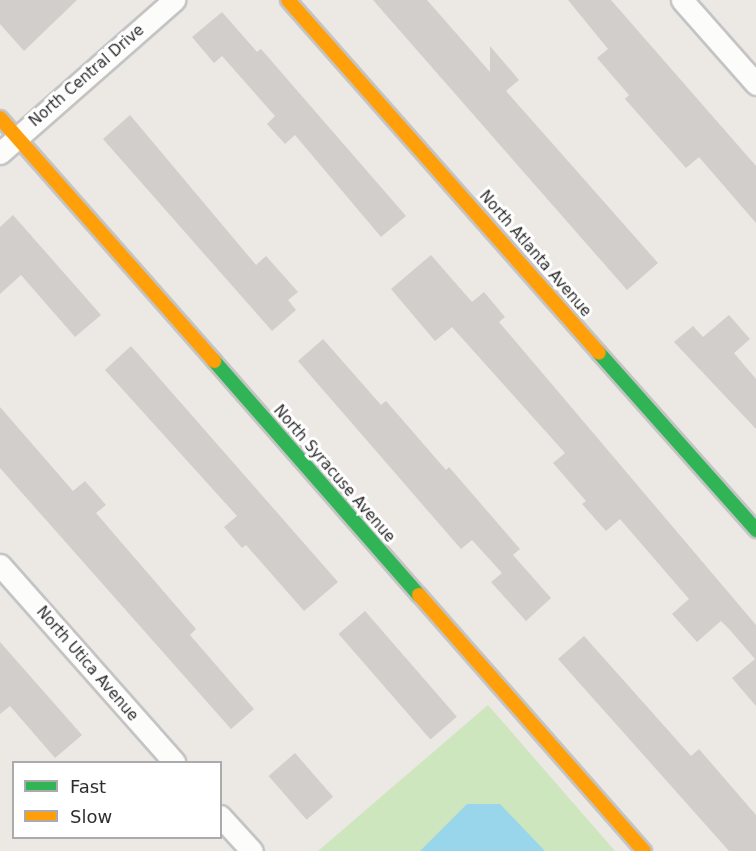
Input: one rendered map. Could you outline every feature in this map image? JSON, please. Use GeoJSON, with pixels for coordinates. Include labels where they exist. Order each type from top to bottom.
{"type":"FeatureCollection","features":[{"type":"Feature","properties":{"kind":"street","name":"North Central Drive"},"geometry":{"type":"LineString","coordinates":[[0,153],[174,0]]}},
{"type":"Feature","properties":{"kind":"street","name":"North Atlanta Avenue"},"geometry":{"type":"LineString","coordinates":[[288,0],[756,530]]}},
{"type":"Feature","properties":{"kind":"street"},"geometry":{"type":"LineString","coordinates":[[682,0],[756,84]]}},
{"type":"Feature","properties":{"kind":"street","name":"North Syracuse Avenue"},"geometry":{"type":"LineString","coordinates":[[0,118],[644,851]]}},
{"type":"Feature","properties":{"kind":"street","name":"North Utica Avenue"},"geometry":{"type":"LineString","coordinates":[[0,565],[173,761]]}},
{"type":"Feature","properties":{"kind":"street"},"geometry":{"type":"LineString","coordinates":[[222,818],[252,851]]}},
{"type":"Feature","properties":{"kind":"green space"},"geometry":{"type":"Polygon","coordinates":[[[488,705],[615,851],[318,851],[488,705]]]}},
{"type":"Feature","properties":{"kind":"water"},"geometry":{"type":"Polygon","coordinates":[[[467,804],[500,804],[545,851],[420,851],[467,804]]]}},
{"type":"Feature","properties":{"kind":"building"},"geometry":{"type":"Polygon","coordinates":[[[0,0],[77,0],[24,51],[0,24],[0,0]]]}},
{"type":"Feature","properties":{"kind":"building"},"geometry":{"type":"Polygon","coordinates":[[[373,0],[427,0],[490,72],[490,46],[519,80],[506,91],[658,263],[627,290],[373,0]]]}},
{"type":"Feature","properties":{"kind":"building"},"geometry":{"type":"Polygon","coordinates":[[[568,0],[611,0],[756,166],[756,223],[699,157],[686,168],[625,99],[629,95],[597,58],[608,49],[568,0]]]}},
{"type":"Feature","properties":{"kind":"building"},"geometry":{"type":"Polygon","coordinates":[[[222,12],[257,52],[261,49],[406,216],[381,237],[295,135],[285,144],[267,124],[275,116],[222,56],[214,63],[192,37],[222,12]]]}},
{"type":"Feature","properties":{"kind":"building"},"geometry":{"type":"Polygon","coordinates":[[[130,115],[256,265],[266,256],[298,292],[288,300],[296,310],[272,331],[103,139],[130,115]]]}},
{"type":"Feature","properties":{"kind":"building"},"geometry":{"type":"Polygon","coordinates":[[[13,215],[101,315],[75,337],[21,275],[0,294],[0,227],[13,215]]]}},
{"type":"Feature","properties":{"kind":"building"},"geometry":{"type":"Polygon","coordinates":[[[431,255],[472,302],[484,292],[505,317],[499,322],[756,625],[756,706],[732,678],[755,659],[729,629],[721,621],[697,642],[672,614],[689,599],[620,519],[606,531],[582,504],[586,501],[553,463],[565,453],[452,327],[435,341],[391,289],[431,255]]]}},
{"type":"Feature","properties":{"kind":"building"},"geometry":{"type":"Polygon","coordinates":[[[729,315],[750,339],[734,353],[756,379],[756,429],[674,342],[693,326],[703,337],[729,315]]]}},
{"type":"Feature","properties":{"kind":"building"},"geometry":{"type":"Polygon","coordinates":[[[323,339],[381,405],[386,401],[446,470],[449,467],[520,549],[513,555],[551,598],[526,621],[491,582],[502,573],[472,540],[461,549],[298,361],[323,339]]]}},
{"type":"Feature","properties":{"kind":"building"},"geometry":{"type":"Polygon","coordinates":[[[131,346],[338,582],[304,611],[246,545],[242,548],[224,527],[237,516],[105,370],[131,346]]]}},
{"type":"Feature","properties":{"kind":"building"},"geometry":{"type":"Polygon","coordinates":[[[0,407],[73,491],[85,481],[106,505],[96,513],[196,629],[190,635],[254,709],[231,729],[0,468],[0,407]]]}},
{"type":"Feature","properties":{"kind":"building"},"geometry":{"type":"Polygon","coordinates":[[[365,611],[457,717],[430,740],[339,634],[365,611]]]}},
{"type":"Feature","properties":{"kind":"building"},"geometry":{"type":"Polygon","coordinates":[[[584,636],[691,756],[699,749],[756,815],[756,851],[729,851],[558,659],[584,636]]]}},
{"type":"Feature","properties":{"kind":"building"},"geometry":{"type":"Polygon","coordinates":[[[0,642],[82,735],[55,758],[10,706],[0,714],[0,642]]]}},
{"type":"Feature","properties":{"kind":"building"},"geometry":{"type":"Polygon","coordinates":[[[295,753],[333,797],[307,820],[269,776],[295,753]]]}},
{"type":"Feature","properties":{"kind":"traffic: fast"},"geometry":{"type":"LineString","coordinates":[[599,353],[756,530]]}},
{"type":"Feature","properties":{"kind":"traffic: fast"},"geometry":{"type":"LineString","coordinates":[[214,361],[419,595]]}},
{"type":"Feature","properties":{"kind":"traffic: slow"},"geometry":{"type":"LineString","coordinates":[[288,0],[599,353]]}},
{"type":"Feature","properties":{"kind":"traffic: slow"},"geometry":{"type":"LineString","coordinates":[[0,118],[214,361]]}},
{"type":"Feature","properties":{"kind":"traffic: slow"},"geometry":{"type":"LineString","coordinates":[[419,595],[644,851]]}}]}
